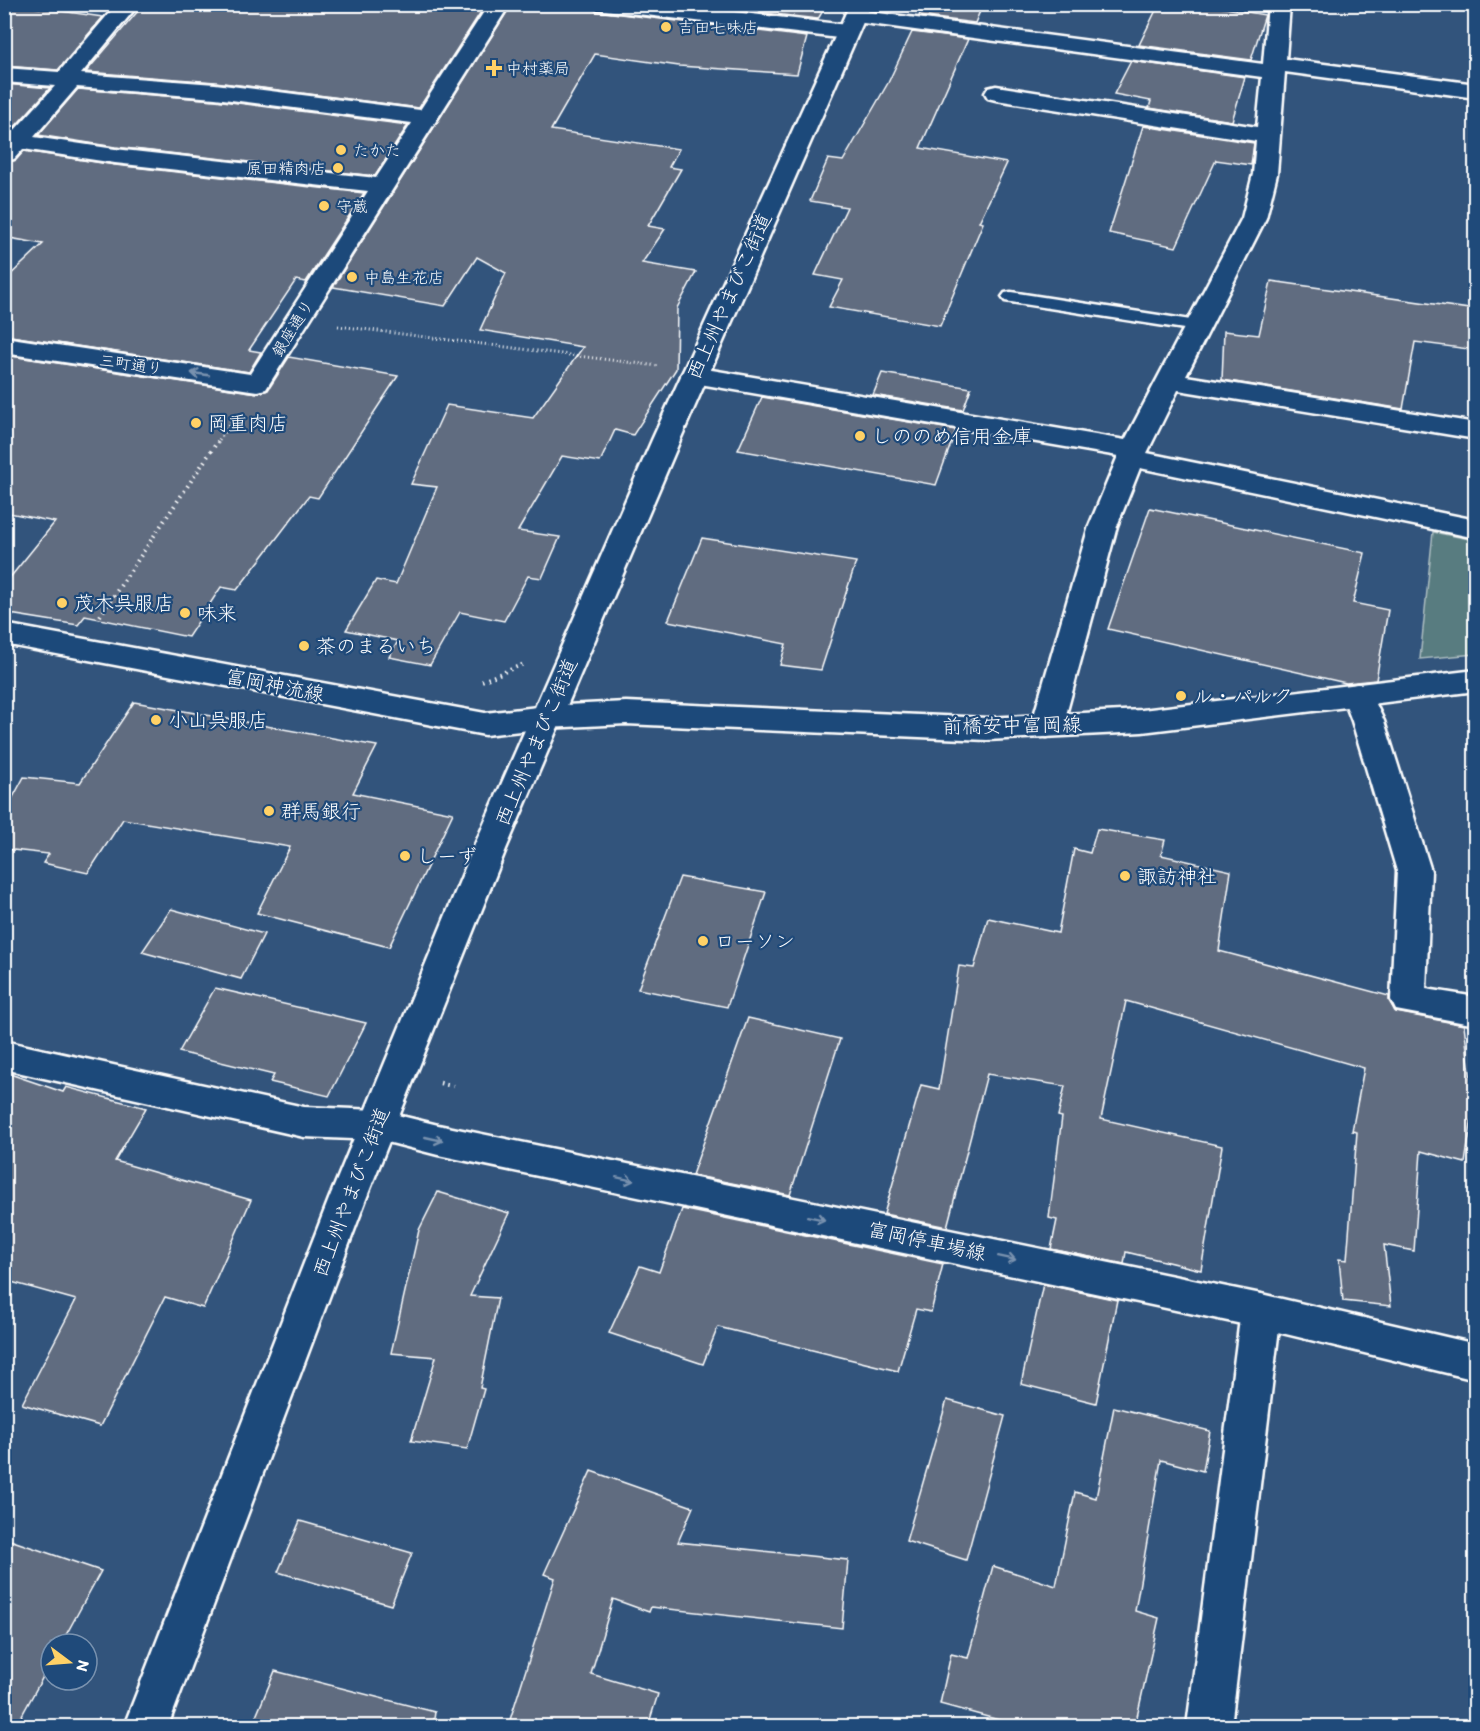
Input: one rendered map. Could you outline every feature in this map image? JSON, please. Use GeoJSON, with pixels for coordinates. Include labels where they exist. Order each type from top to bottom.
{"type":"FeatureCollection","features":[{"type":"Feature","properties":{"kind":"main road"},"geometry":{"type":"LineString","coordinates":[[9,146],[67,86],[66,81],[69,74],[129,4]]}},
{"type":"Feature","properties":{"kind":"main road","name":"銀座通り"},"geometry":{"type":"LineString","coordinates":[[257,383],[500,4]]}},
{"type":"Feature","properties":{"kind":"main road"},"geometry":{"type":"LineString","coordinates":[[603,4],[854,18],[1476,91]]}},
{"type":"Feature","properties":{"kind":"main road"},"geometry":{"type":"LineString","coordinates":[[1047,726],[1103,526],[1132,454],[1254,218],[1265,174],[1279,4]]}},
{"type":"Feature","properties":{"kind":"main road","name":"西上州やまびこ街道"},"geometry":{"type":"LineString","coordinates":[[146,1726],[377,1125],[546,717],[695,373],[854,18]]}},
{"type":"Feature","properties":{"kind":"main road"},"geometry":{"type":"LineString","coordinates":[[4,75],[215,91],[427,118]]}},
{"type":"Feature","properties":{"kind":"main road"},"geometry":{"type":"LineString","coordinates":[[996,93],[1268,136]]}},
{"type":"Feature","properties":{"kind":"main road"},"geometry":{"type":"LineString","coordinates":[[9,146],[383,186]]}},
{"type":"Feature","properties":{"kind":"main road","name":"三町通り"},"geometry":{"type":"LineString","coordinates":[[4,345],[257,383]]}},
{"type":"Feature","properties":{"kind":"main road"},"geometry":{"type":"LineString","coordinates":[[695,373],[1132,454],[1476,529]]}},
{"type":"Feature","properties":{"kind":"main road"},"geometry":{"type":"LineString","coordinates":[[1170,381],[1476,431]]}},
{"type":"Feature","properties":{"kind":"main road","name":"富岡神流線"},"geometry":{"type":"LineString","coordinates":[[4,634],[485,724],[546,717]]}},
{"type":"Feature","properties":{"kind":"main road","name":"前橋安中富岡線"},"geometry":{"type":"LineString","coordinates":[[546,717],[626,713],[987,729],[1142,721],[1476,680]]}},
{"type":"Feature","properties":{"kind":"main road"},"geometry":{"type":"LineString","coordinates":[[1357,695],[1368,721],[1414,871],[1408,1000],[1476,1011]]}},
{"type":"Feature","properties":{"kind":"main road","name":"富岡停車場線"},"geometry":{"type":"LineString","coordinates":[[4,1055],[304,1122],[377,1125],[438,1140],[1261,1311],[1476,1362]]}},
{"type":"Feature","properties":{"kind":"main road"},"geometry":{"type":"LineString","coordinates":[[1209,1726],[1261,1311]]}},
{"type":"Feature","properties":{"kind":"lane"},"geometry":{"type":"LineString","coordinates":[[1011,297],[1197,326]]}},
{"type":"Feature","properties":{"kind":"path"},"geometry":{"type":"LineString","coordinates":[[296,321],[695,373]]}},
{"type":"Feature","properties":{"kind":"path"},"geometry":{"type":"LineString","coordinates":[[77,648],[257,383]]}},
{"type":"Feature","properties":{"kind":"green space"},"geometry":{"type":"Polygon","coordinates":[[[1433,532],[1475,540],[1475,654],[1420,659],[1433,532]]]}},
{"type":"Feature","properties":{"kind":"building"},"geometry":{"type":"Polygon","coordinates":[[[4,4],[103,17],[58,70],[4,66],[4,4]]]}},
{"type":"Feature","properties":{"kind":"building"},"geometry":{"type":"Polygon","coordinates":[[[144,4],[486,4],[419,108],[215,82],[86,72],[144,4]]]}},
{"type":"Feature","properties":{"kind":"building"},"geometry":{"type":"Polygon","coordinates":[[[512,4],[592,4],[596,11],[807,37],[797,74],[679,66],[595,54],[551,130],[679,149],[669,167],[681,169],[648,226],[665,229],[642,263],[696,272],[677,308],[676,369],[633,435],[615,430],[600,462],[562,456],[518,531],[560,537],[542,578],[528,576],[504,621],[460,612],[430,665],[389,657],[398,641],[346,630],[376,580],[396,584],[437,487],[411,484],[447,405],[533,418],[583,347],[480,330],[506,273],[477,257],[445,306],[333,287],[512,4]]]}},
{"type":"Feature","properties":{"kind":"building"},"geometry":{"type":"Polygon","coordinates":[[[688,4],[827,4],[818,19],[688,4]]]}},
{"type":"Feature","properties":{"kind":"building"},"geometry":{"type":"Polygon","coordinates":[[[925,4],[980,11],[975,23],[919,16],[925,4]]]}},
{"type":"Feature","properties":{"kind":"building"},"geometry":{"type":"Polygon","coordinates":[[[1159,4],[1203,4],[1265,15],[1251,60],[1139,45],[1159,4]]]}},
{"type":"Feature","properties":{"kind":"building"},"geometry":{"type":"Polygon","coordinates":[[[912,32],[968,39],[920,148],[1007,163],[979,222],[983,223],[940,326],[829,307],[843,280],[815,275],[847,207],[810,201],[828,159],[843,161],[888,83],[912,32]]]}},
{"type":"Feature","properties":{"kind":"building"},"geometry":{"type":"Polygon","coordinates":[[[1131,61],[1245,77],[1232,121],[1149,108],[1151,101],[1114,94],[1131,61]]]}},
{"type":"Feature","properties":{"kind":"building"},"geometry":{"type":"Polygon","coordinates":[[[4,84],[50,88],[11,131],[4,130],[4,84]]]}},
{"type":"Feature","properties":{"kind":"building"},"geometry":{"type":"Polygon","coordinates":[[[78,89],[215,100],[408,125],[375,176],[115,147],[38,135],[78,89]]]}},
{"type":"Feature","properties":{"kind":"building"},"geometry":{"type":"Polygon","coordinates":[[[1143,126],[1254,143],[1251,165],[1216,160],[1176,247],[1109,233],[1143,126]]]}},
{"type":"Feature","properties":{"kind":"building"},"geometry":{"type":"Polygon","coordinates":[[[24,151],[115,165],[364,193],[306,282],[296,280],[249,350],[261,352],[249,372],[4,335],[4,281],[43,244],[4,237],[4,163],[16,160],[24,151]]]}},
{"type":"Feature","properties":{"kind":"building"},"geometry":{"type":"Polygon","coordinates":[[[1271,281],[1476,310],[1476,350],[1415,342],[1403,409],[1222,380],[1224,331],[1259,335],[1271,281]]]}},
{"type":"Feature","properties":{"kind":"building"},"geometry":{"type":"Polygon","coordinates":[[[4,355],[257,393],[268,390],[289,357],[398,376],[318,498],[309,496],[237,590],[221,587],[188,637],[85,616],[78,625],[4,613],[4,585],[55,522],[4,512],[4,355]]]}},
{"type":"Feature","properties":{"kind":"building"},"geometry":{"type":"Polygon","coordinates":[[[882,373],[971,388],[963,410],[873,395],[882,373]]]}},
{"type":"Feature","properties":{"kind":"building"},"geometry":{"type":"Polygon","coordinates":[[[762,397],[956,430],[936,485],[738,450],[762,397]]]}},
{"type":"Feature","properties":{"kind":"building"},"geometry":{"type":"Polygon","coordinates":[[[1150,508],[1365,553],[1353,603],[1388,610],[1376,680],[1346,683],[1108,629],[1150,508]]]}},
{"type":"Feature","properties":{"kind":"building"},"geometry":{"type":"Polygon","coordinates":[[[702,538],[856,562],[821,670],[780,665],[786,644],[668,621],[702,538]]]}},
{"type":"Feature","properties":{"kind":"building"},"geometry":{"type":"Polygon","coordinates":[[[134,702],[377,746],[353,793],[453,813],[389,947],[257,913],[290,847],[123,819],[88,873],[43,863],[49,854],[4,849],[4,814],[24,777],[80,783],[134,702]]]}},
{"type":"Feature","properties":{"kind":"building"},"geometry":{"type":"Polygon","coordinates":[[[1097,829],[1165,840],[1161,855],[1231,871],[1219,951],[1389,996],[1389,1001],[1396,1012],[1464,1025],[1474,1105],[1465,1163],[1421,1151],[1414,1251],[1384,1245],[1391,1306],[1343,1301],[1339,1259],[1347,1260],[1357,1132],[1352,1131],[1364,1068],[1126,1001],[1101,1119],[1222,1146],[1201,1270],[1126,1252],[1124,1264],[1051,1249],[1057,1220],[1049,1218],[1062,1117],[1058,1116],[1065,1086],[987,1074],[947,1227],[884,1214],[921,1085],[939,1089],[959,966],[974,968],[988,918],[1058,933],[1074,849],[1090,853],[1097,829]]]}},
{"type":"Feature","properties":{"kind":"building","name":"ローソン"},"geometry":{"type":"Polygon","coordinates":[[[680,877],[766,892],[727,1007],[638,989],[680,877]]]}},
{"type":"Feature","properties":{"kind":"building"},"geometry":{"type":"Polygon","coordinates":[[[171,909],[264,934],[241,979],[142,952],[171,909]]]}},
{"type":"Feature","properties":{"kind":"building"},"geometry":{"type":"Polygon","coordinates":[[[215,988],[366,1023],[329,1096],[270,1082],[274,1075],[179,1052],[215,988]]]}},
{"type":"Feature","properties":{"kind":"building"},"geometry":{"type":"Polygon","coordinates":[[[748,1018],[840,1039],[790,1195],[692,1175],[748,1018]]]}},
{"type":"Feature","properties":{"kind":"building"},"geometry":{"type":"Polygon","coordinates":[[[4,1072],[63,1092],[66,1087],[146,1108],[115,1161],[251,1200],[203,1308],[165,1297],[100,1426],[22,1404],[76,1300],[4,1280],[4,1072]]]}},
{"type":"Feature","properties":{"kind":"building"},"geometry":{"type":"Polygon","coordinates":[[[438,1192],[509,1213],[470,1296],[498,1298],[480,1388],[484,1389],[467,1449],[411,1441],[436,1357],[391,1353],[419,1230],[438,1192]]]}},
{"type":"Feature","properties":{"kind":"building"},"geometry":{"type":"Polygon","coordinates":[[[682,1209],[943,1264],[931,1312],[916,1309],[898,1371],[718,1327],[703,1364],[609,1333],[640,1266],[659,1272],[682,1209]]]}},
{"type":"Feature","properties":{"kind":"building"},"geometry":{"type":"Polygon","coordinates":[[[1043,1284],[1117,1300],[1096,1403],[1021,1384],[1043,1284]]]}},
{"type":"Feature","properties":{"kind":"building"},"geometry":{"type":"Polygon","coordinates":[[[947,1400],[1005,1416],[966,1560],[906,1541],[947,1400]]]}},
{"type":"Feature","properties":{"kind":"building"},"geometry":{"type":"Polygon","coordinates":[[[1114,1407],[1210,1431],[1203,1471],[1161,1460],[1135,1611],[1159,1618],[1135,1726],[1021,1726],[940,1704],[951,1654],[968,1658],[993,1566],[1056,1586],[1075,1492],[1096,1498],[1114,1407]]]}},
{"type":"Feature","properties":{"kind":"building"},"geometry":{"type":"Polygon","coordinates":[[[591,1471],[693,1507],[678,1542],[848,1560],[842,1628],[651,1607],[649,1612],[613,1599],[591,1674],[658,1694],[648,1726],[508,1726],[555,1578],[544,1574],[591,1471]]]}},
{"type":"Feature","properties":{"kind":"building"},"geometry":{"type":"Polygon","coordinates":[[[300,1521],[412,1553],[391,1605],[278,1572],[300,1521]]]}},
{"type":"Feature","properties":{"kind":"building"},"geometry":{"type":"Polygon","coordinates":[[[4,1538],[101,1571],[68,1632],[39,1632],[39,1684],[16,1726],[4,1726],[4,1538]]]}},
{"type":"Feature","properties":{"kind":"building"},"geometry":{"type":"Polygon","coordinates":[[[275,1671],[435,1712],[433,1726],[252,1726],[275,1671]]]}},
{"type":"Feature","properties":{"kind":"place","name":"吉田七味店"},"geometry":{"type":"Point","coordinates":[666,27]}},
{"type":"Feature","properties":{"kind":"place","name":"中村薬局"},"geometry":{"type":"Point","coordinates":[494,68]}},
{"type":"Feature","properties":{"kind":"place","name":"たかた"},"geometry":{"type":"Point","coordinates":[341,150]}},
{"type":"Feature","properties":{"kind":"place","name":"原田精肉店"},"geometry":{"type":"Point","coordinates":[338,168]}},
{"type":"Feature","properties":{"kind":"place","name":"守蔵"},"geometry":{"type":"Point","coordinates":[324,206]}},
{"type":"Feature","properties":{"kind":"place","name":"中島生花店"},"geometry":{"type":"Point","coordinates":[352,277]}},
{"type":"Feature","properties":{"kind":"place","name":"岡重肉店"},"geometry":{"type":"Point","coordinates":[196,423]}},
{"type":"Feature","properties":{"kind":"place","name":"しののめ信用金庫"},"geometry":{"type":"Point","coordinates":[860,436]}},
{"type":"Feature","properties":{"kind":"place","name":"茂木呉服店"},"geometry":{"type":"Point","coordinates":[62,603]}},
{"type":"Feature","properties":{"kind":"place","name":"味来"},"geometry":{"type":"Point","coordinates":[185,613]}},
{"type":"Feature","properties":{"kind":"place","name":"茶のまるいち"},"geometry":{"type":"Point","coordinates":[304,646]}},
{"type":"Feature","properties":{"kind":"place","name":"ル・パルク"},"geometry":{"type":"Point","coordinates":[1181,696]}},
{"type":"Feature","properties":{"kind":"place","name":"小山呉服店"},"geometry":{"type":"Point","coordinates":[156,720]}},
{"type":"Feature","properties":{"kind":"place","name":"群馬銀行"},"geometry":{"type":"Point","coordinates":[269,811]}},
{"type":"Feature","properties":{"kind":"place","name":"しーず"},"geometry":{"type":"Point","coordinates":[405,856]}},
{"type":"Feature","properties":{"kind":"place","name":"諏訪神社"},"geometry":{"type":"Point","coordinates":[1125,876]}},
{"type":"Feature","properties":{"kind":"place","name":"ローソン"},"geometry":{"type":"Point","coordinates":[703,941]}}]}
